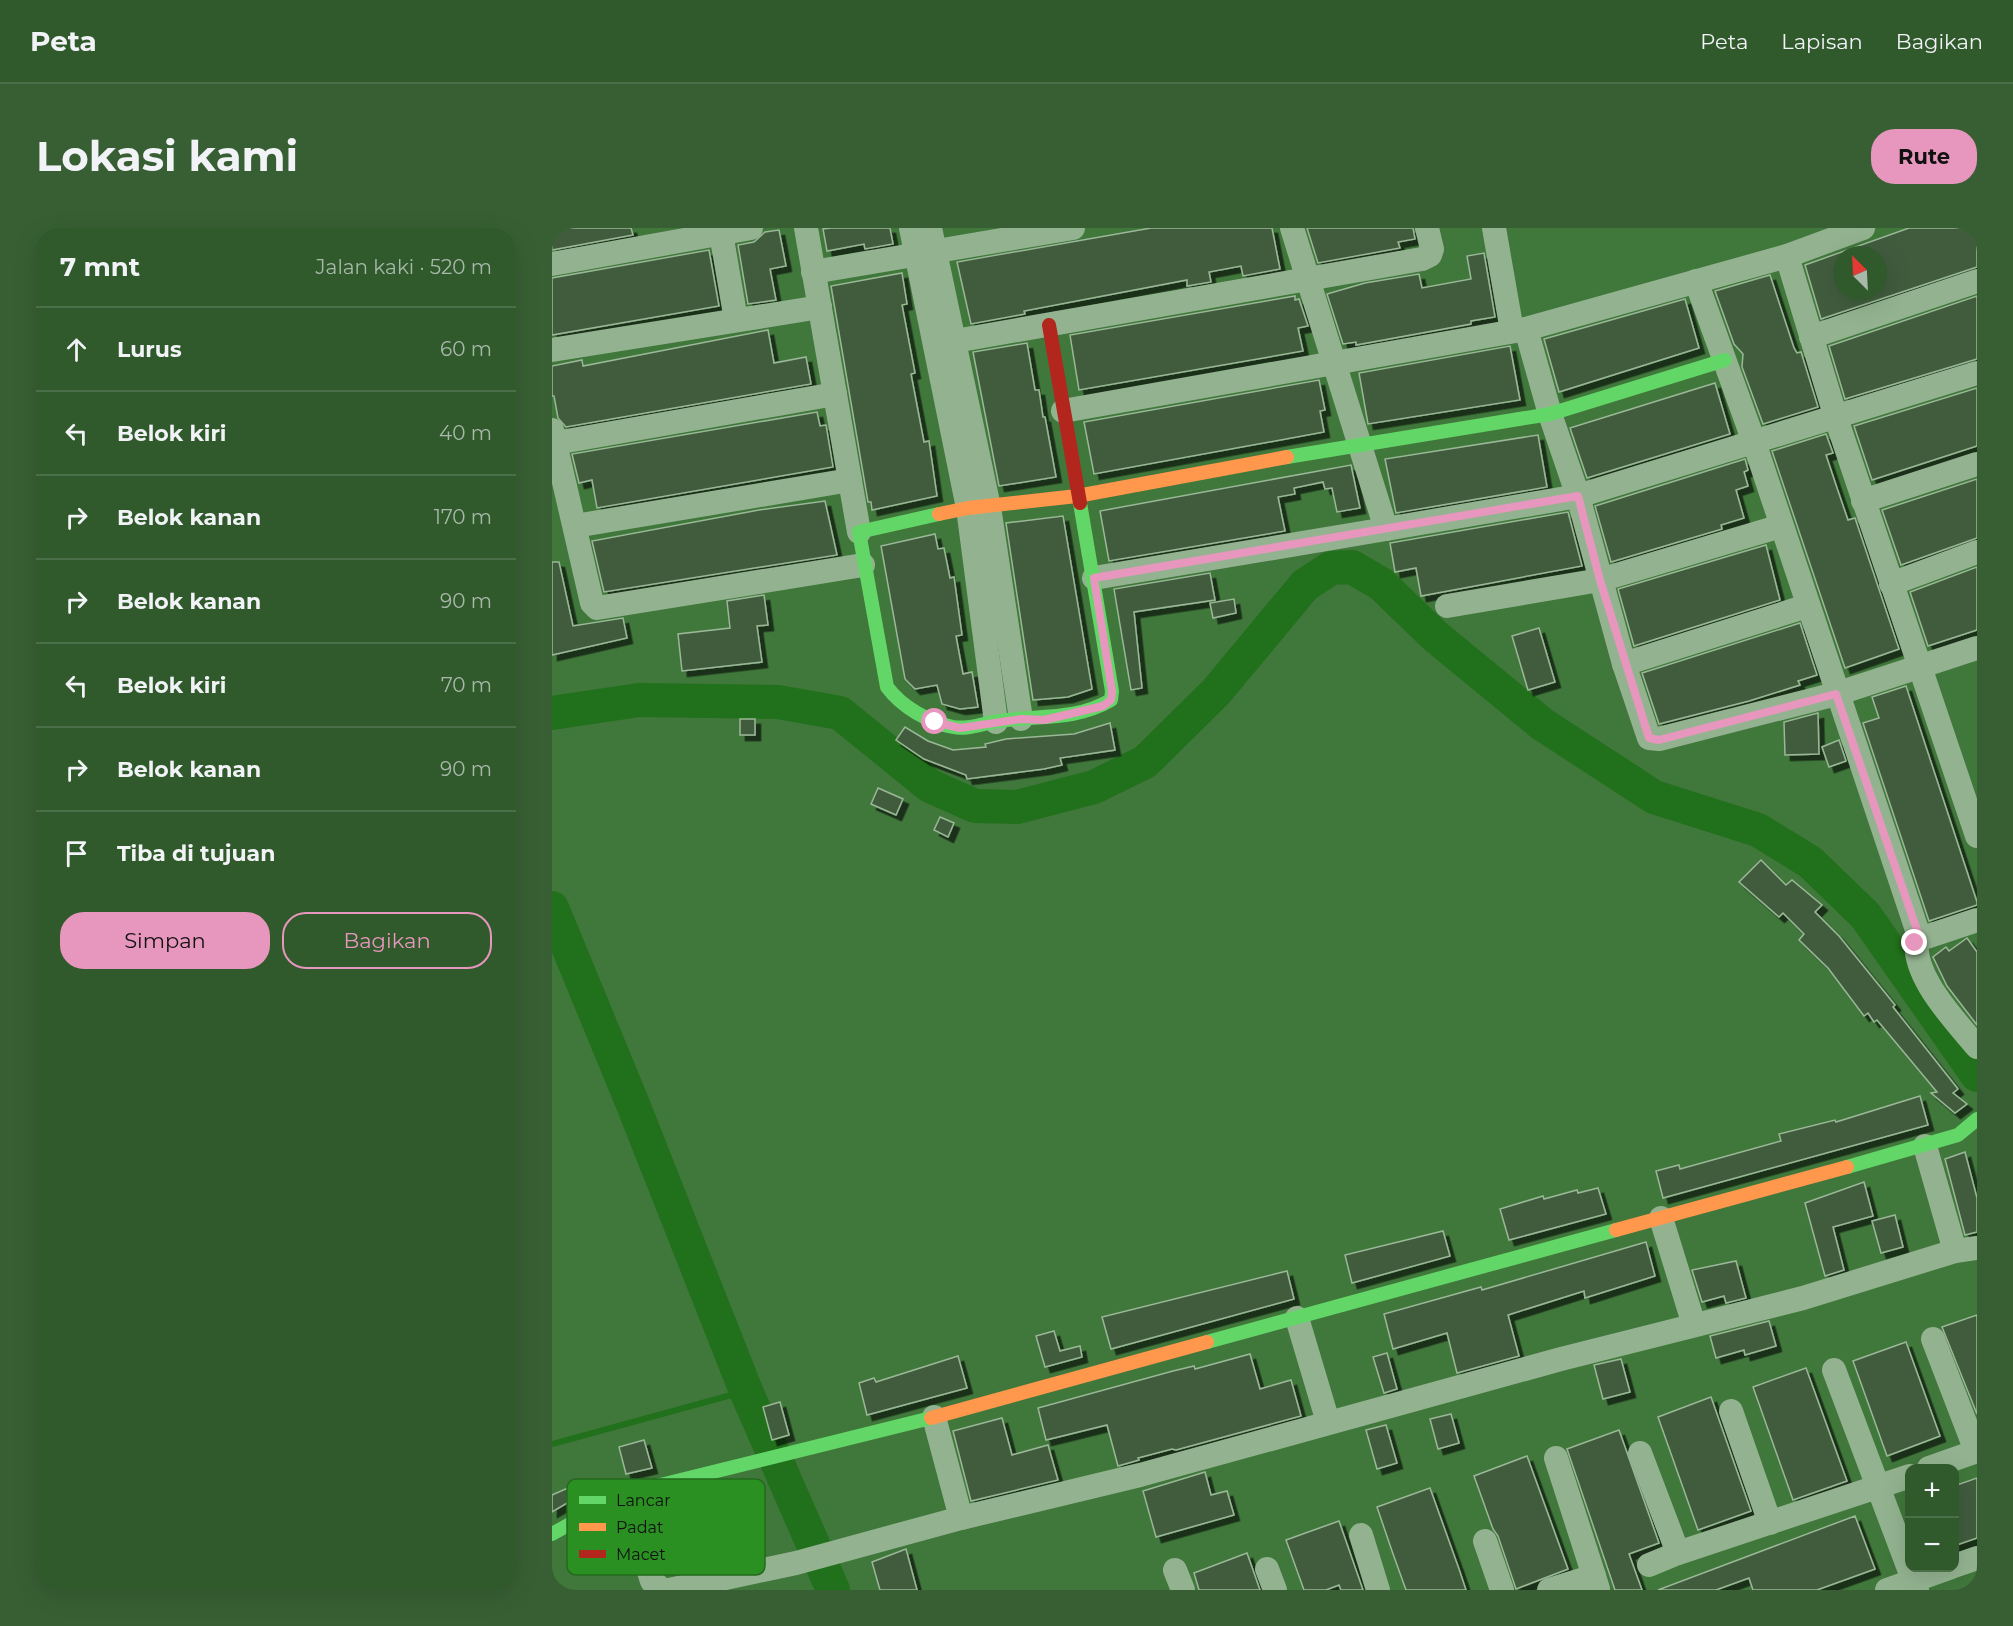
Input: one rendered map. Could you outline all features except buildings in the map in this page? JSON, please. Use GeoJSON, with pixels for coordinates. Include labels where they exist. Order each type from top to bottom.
{"type":"FeatureCollection","features":[{"type":"Feature","properties":{"kind":"street"},"geometry":{"type":"LineString","coordinates":[[552,264],[751,228]]}},
{"type":"Feature","properties":{"kind":"street"},"geometry":{"type":"LineString","coordinates":[[806,228],[883,675],[889,691],[935,722],[952,727],[974,727],[1021,719],[1044,720],[1103,706],[1111,700],[1112,691],[1094,578],[1077,496],[1048,325]]}},
{"type":"Feature","properties":{"kind":"street"},"geometry":{"type":"LineString","coordinates":[[911,228],[925,254],[956,341],[979,508],[996,722]]}},
{"type":"Feature","properties":{"kind":"street"},"geometry":{"type":"LineString","coordinates":[[930,228],[925,254],[1021,719]]}},
{"type":"Feature","properties":{"kind":"street"},"geometry":{"type":"LineString","coordinates":[[1292,228],[1386,529]]}},
{"type":"Feature","properties":{"kind":"street"},"geometry":{"type":"LineString","coordinates":[[956,341],[1422,259],[1430,255],[1432,249],[1427,228]]}},
{"type":"Feature","properties":{"kind":"street"},"geometry":{"type":"LineString","coordinates":[[1494,228],[1519,330],[1578,496],[1624,664],[1649,738],[1653,740],[1836,694],[1977,648]]}},
{"type":"Feature","properties":{"kind":"street"},"geometry":{"type":"LineString","coordinates":[[1063,411],[1334,361],[1519,330],[1786,256],[1863,228]]}},
{"type":"Feature","properties":{"kind":"street"},"geometry":{"type":"LineString","coordinates":[[813,272],[1058,229]]}},
{"type":"Feature","properties":{"kind":"street"},"geometry":{"type":"LineString","coordinates":[[721,233],[736,320]]}},
{"type":"Feature","properties":{"kind":"street"},"geometry":{"type":"LineString","coordinates":[[1786,256],[1863,501],[1977,836]]}},
{"type":"Feature","properties":{"kind":"street"},"geometry":{"type":"LineString","coordinates":[[1811,337],[1977,281]]}},
{"type":"Feature","properties":{"kind":"street"},"geometry":{"type":"LineString","coordinates":[[1696,282],[1754,442],[1836,694],[1918,933],[1916,953],[1939,1001],[1977,1047]]}},
{"type":"Feature","properties":{"kind":"street"},"geometry":{"type":"LineString","coordinates":[[552,350],[820,307]]}},
{"type":"Feature","properties":{"kind":"street"},"geometry":{"type":"LineString","coordinates":[[859,532],[979,508],[1077,496],[1360,444],[1550,414],[1725,360]]}},
{"type":"Feature","properties":{"kind":"street"},"geometry":{"type":"LineString","coordinates":[[1094,578],[1578,496],[1977,373]]}},
{"type":"Feature","properties":{"kind":"street"},"geometry":{"type":"LineString","coordinates":[[835,394],[554,436],[592,603],[597,608],[863,565]]}},
{"type":"Feature","properties":{"kind":"street"},"geometry":{"type":"LineString","coordinates":[[1863,501],[1977,464]]}},
{"type":"Feature","properties":{"kind":"street"},"geometry":{"type":"LineString","coordinates":[[575,526],[850,480]]}},
{"type":"Feature","properties":{"kind":"street"},"geometry":{"type":"LineString","coordinates":[[1447,606],[1600,580],[1781,526]]}},
{"type":"Feature","properties":{"kind":"street"},"geometry":{"type":"LineString","coordinates":[[1891,584],[1977,552]]}},
{"type":"Feature","properties":{"kind":"street"},"geometry":{"type":"LineString","coordinates":[[1624,664],[1808,606]]}},
{"type":"Feature","properties":{"kind":"street"},"geometry":{"type":"LineString","coordinates":[[1918,933],[1926,938],[1977,920]]}},
{"type":"Feature","properties":{"kind":"street"},"geometry":{"type":"LineString","coordinates":[[688,1479],[934,1417],[1925,1146],[1958,1135],[1977,1119]]}},
{"type":"Feature","properties":{"kind":"street"},"geometry":{"type":"LineString","coordinates":[[765,1570],[961,1518],[1140,1475],[1328,1422],[1803,1298],[1966,1250],[1925,1146]]}},
{"type":"Feature","properties":{"kind":"street"},"geometry":{"type":"LineString","coordinates":[[1661,1218],[1694,1325]]}},
{"type":"Feature","properties":{"kind":"street"},"geometry":{"type":"LineString","coordinates":[[1297,1317],[1328,1422]]}},
{"type":"Feature","properties":{"kind":"street"},"geometry":{"type":"LineString","coordinates":[[1933,1339],[1976,1451],[1940,1464]]}},
{"type":"Feature","properties":{"kind":"street"},"geometry":{"type":"LineString","coordinates":[[1834,1370],[1915,1585]]}},
{"type":"Feature","properties":{"kind":"street"},"geometry":{"type":"LineString","coordinates":[[1731,1411],[1770,1522]]}},
{"type":"Feature","properties":{"kind":"street"},"geometry":{"type":"LineString","coordinates":[[934,1417],[961,1518]]}},
{"type":"Feature","properties":{"kind":"street"},"geometry":{"type":"LineString","coordinates":[[1640,1453],[1678,1553]]}},
{"type":"Feature","properties":{"kind":"street"},"geometry":{"type":"LineString","coordinates":[[1550,1590],[1596,1583],[1556,1458]]}},
{"type":"Feature","properties":{"kind":"street"},"geometry":{"type":"LineString","coordinates":[[1649,1565],[1678,1553],[1905,1478]]}},
{"type":"Feature","properties":{"kind":"street"},"geometry":{"type":"LineString","coordinates":[[552,1534],[567,1525]]}},
{"type":"Feature","properties":{"kind":"street"},"geometry":{"type":"LineString","coordinates":[[1361,1535],[1378,1590]]}},
{"type":"Feature","properties":{"kind":"street"},"geometry":{"type":"LineString","coordinates":[[1485,1541],[1502,1590]]}},
{"type":"Feature","properties":{"kind":"street"},"geometry":{"type":"LineString","coordinates":[[1959,1564],[1977,1558]]}},
{"type":"Feature","properties":{"kind":"street"},"geometry":{"type":"LineString","coordinates":[[1887,1590],[1915,1585],[1941,1572]]}},
{"type":"Feature","properties":{"kind":"street"},"geometry":{"type":"LineString","coordinates":[[650,1575],[652,1581],[662,1590]]}},
{"type":"Feature","properties":{"kind":"street"},"geometry":{"type":"LineString","coordinates":[[669,1590],[740,1575]]}},
{"type":"Feature","properties":{"kind":"waterway"},"geometry":{"type":"LineString","coordinates":[[552,713],[639,700],[778,702],[840,713],[930,786],[975,806],[1017,807],[1094,787],[1145,762],[1216,692],[1305,585],[1331,568],[1352,567],[1381,584],[1435,636],[1542,724],[1654,797],[1758,830],[1810,862],[1865,915],[1977,1075]]}},
{"type":"Feature","properties":{"kind":"waterway"},"geometry":{"type":"LineString","coordinates":[[552,908],[632,1102],[746,1391],[833,1590]]}},
{"type":"Feature","properties":{"kind":"waterway"},"geometry":{"type":"LineString","coordinates":[[552,1444],[746,1391]]}},
{"type":"Feature","properties":{"kind":"traffic: fast"},"geometry":{"type":"LineString","coordinates":[[1287,457],[1550,414],[1725,360]]}},
{"type":"Feature","properties":{"kind":"traffic: fast"},"geometry":{"type":"LineString","coordinates":[[939,514],[859,532],[887,687],[900,701],[925,717],[944,725],[965,728],[999,721],[1070,714],[1097,707],[1111,700],[1112,691],[1080,503]]}},
{"type":"Feature","properties":{"kind":"traffic: fast"},"geometry":{"type":"LineString","coordinates":[[1847,1167],[1958,1135],[1977,1119]]}},
{"type":"Feature","properties":{"kind":"traffic: fast"},"geometry":{"type":"LineString","coordinates":[[1207,1342],[1616,1230]]}},
{"type":"Feature","properties":{"kind":"traffic: fast"},"geometry":{"type":"LineString","coordinates":[[685,1479],[931,1418]]}},
{"type":"Feature","properties":{"kind":"traffic: fast"},"geometry":{"type":"LineString","coordinates":[[552,1534],[567,1526]]}},
{"type":"Feature","properties":{"kind":"traffic: slow"},"geometry":{"type":"LineString","coordinates":[[939,514],[968,508],[1077,496],[1287,457]]}},
{"type":"Feature","properties":{"kind":"traffic: slow"},"geometry":{"type":"LineString","coordinates":[[1616,1230],[1847,1167]]}},
{"type":"Feature","properties":{"kind":"traffic: slow"},"geometry":{"type":"LineString","coordinates":[[931,1418],[1207,1342]]}},
{"type":"Feature","properties":{"kind":"traffic: jam"},"geometry":{"type":"LineString","coordinates":[[1049,325],[1080,503]]}},
{"type":"Feature","properties":{"kind":"route"},"geometry":{"type":"LineString","coordinates":[[935,722],[960,728],[1021,719],[1044,720],[1103,706],[1111,700],[1112,691],[1094,578],[1578,496],[1624,664],[1649,738],[1659,740],[1836,694],[1918,933],[1915,943]]}}]}
